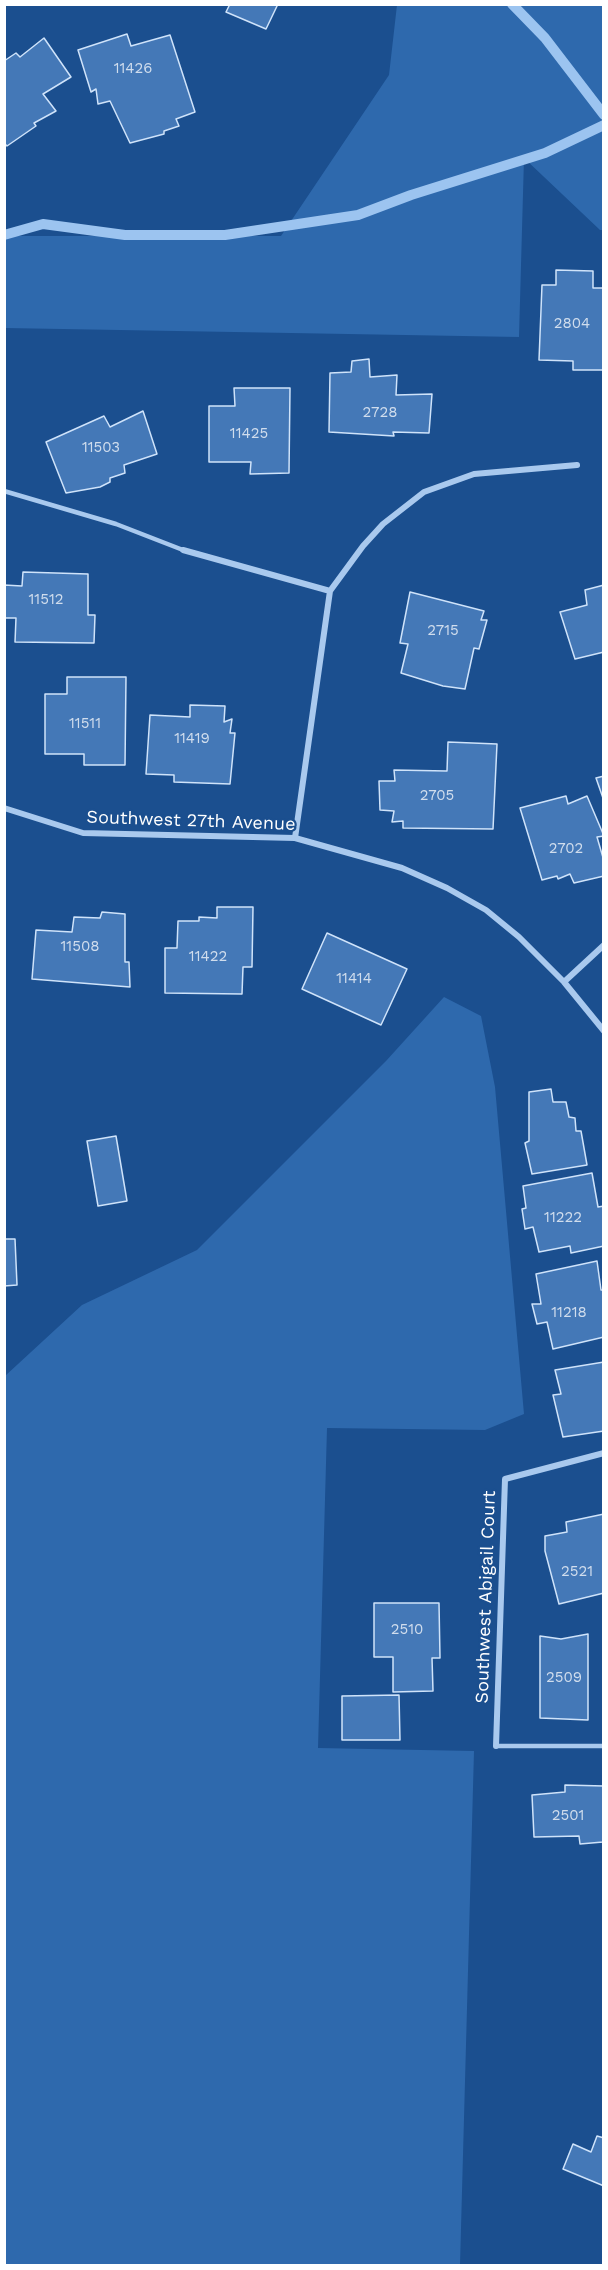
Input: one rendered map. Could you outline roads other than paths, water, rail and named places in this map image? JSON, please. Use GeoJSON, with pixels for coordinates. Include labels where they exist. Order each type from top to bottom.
{"type":"FeatureCollection","features":[{"type":"Feature","properties":{"kind":"street"},"geometry":{"type":"LineString","coordinates":[[295,838],[330,591],[363,546],[383,524],[424,492],[474,474],[578,465]]}},
{"type":"Feature","properties":{"kind":"street"},"geometry":{"type":"LineString","coordinates":[[183,550],[330,591]]}},
{"type":"Feature","properties":{"kind":"street","name":"Southwest 27th Avenue"},"geometry":{"type":"LineString","coordinates":[[4,808],[83,833],[295,838],[402,868],[447,888],[494,917],[564,982],[603,1031]]}},
{"type":"Feature","properties":{"kind":"street"},"geometry":{"type":"LineString","coordinates":[[564,982],[603,945]]}},
{"type":"Feature","properties":{"kind":"street","name":"Southwest Abigail Court"},"geometry":{"type":"LineString","coordinates":[[496,1746],[505,1479],[603,1453]]}},
{"type":"Feature","properties":{"kind":"lane"},"geometry":{"type":"LineString","coordinates":[[4,490],[116,524],[183,550]]}},
{"type":"Feature","properties":{"kind":"lane"},"geometry":{"type":"LineString","coordinates":[[496,1746],[603,1746]]}},
{"type":"Feature","properties":{"kind":"waterway"},"geometry":{"type":"LineString","coordinates":[[512,4],[545,38],[604,115]]}},
{"type":"Feature","properties":{"kind":"waterway"},"geometry":{"type":"LineString","coordinates":[[4,235],[43,224],[125,235],[225,235],[358,215],[411,195],[545,153],[604,125]]}}]}
